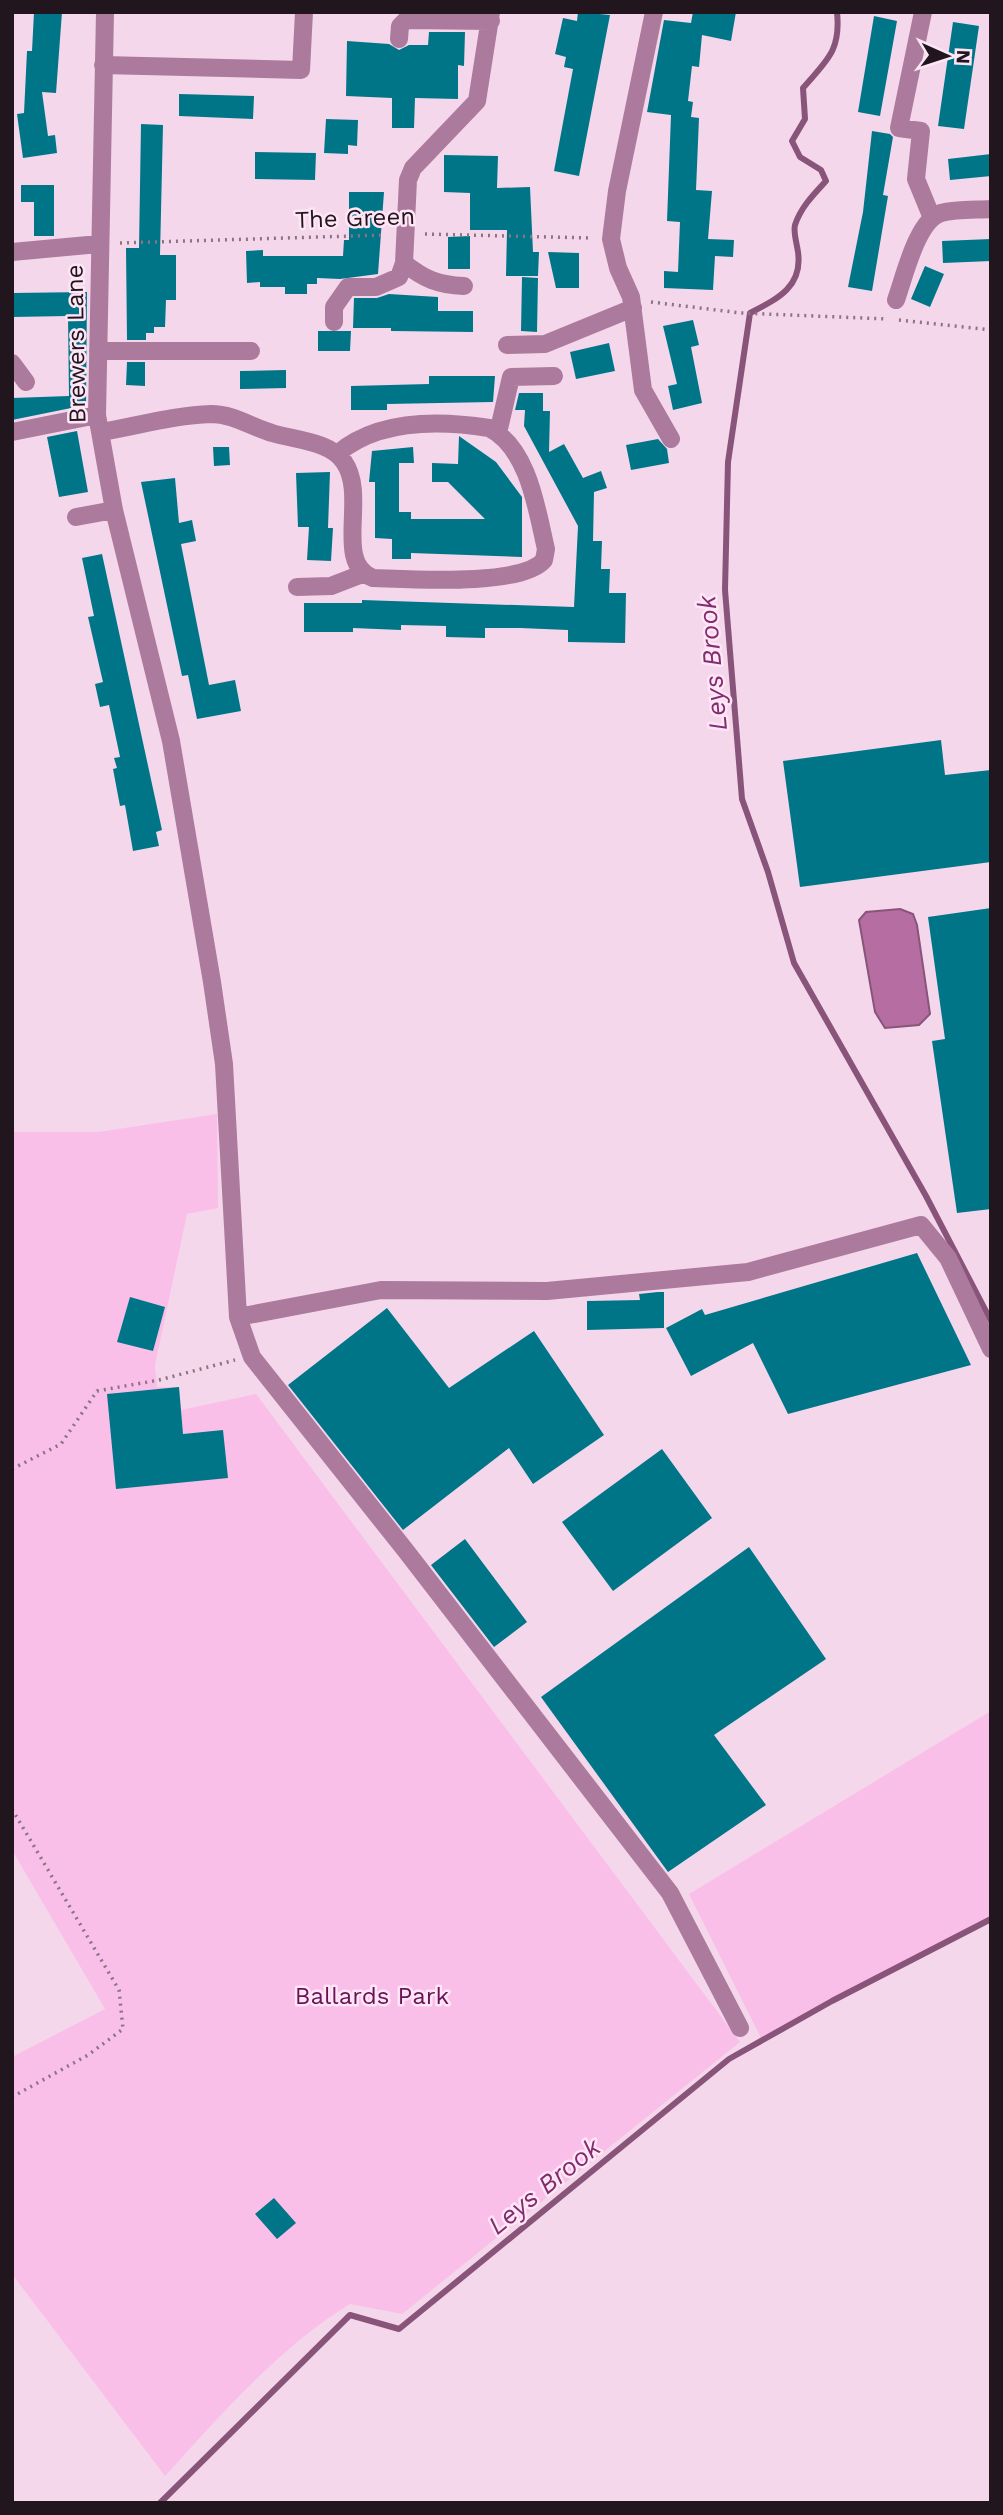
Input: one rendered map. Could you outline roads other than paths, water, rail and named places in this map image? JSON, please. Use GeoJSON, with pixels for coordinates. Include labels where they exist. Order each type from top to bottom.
{"type":"FeatureCollection","features":[{"type":"Feature","properties":{"kind":"street","name":"Brewers Lane"},"geometry":{"type":"LineString","coordinates":[[105,12],[99,244],[99,424],[114,510],[172,751],[224,1064],[238,1317],[252,1357],[407,1551],[670,1893],[740,2028]]}},
{"type":"Feature","properties":{"kind":"street"},"geometry":{"type":"LineString","coordinates":[[103,65],[301,71],[304,12]]}},
{"type":"Feature","properties":{"kind":"street"},"geometry":{"type":"LineString","coordinates":[[654,12],[617,191],[611,239],[618,268],[632,303],[643,390],[671,439]]}},
{"type":"Feature","properties":{"kind":"street"},"geometry":{"type":"LineString","coordinates":[[923,12],[899,128],[921,131],[916,179],[932,218]]}},
{"type":"Feature","properties":{"kind":"street"},"geometry":{"type":"LineString","coordinates":[[334,322],[334,307],[348,286],[376,287],[399,277],[404,263],[406,194],[413,168],[477,101],[491,17],[407,20],[400,26],[399,38]]}},
{"type":"Feature","properties":{"kind":"street"},"geometry":{"type":"LineString","coordinates":[[896,300],[916,242],[932,218],[940,213],[991,209]]}},
{"type":"Feature","properties":{"kind":"street"},"geometry":{"type":"LineString","coordinates":[[12,253],[99,244]]}},
{"type":"Feature","properties":{"kind":"street"},"geometry":{"type":"LineString","coordinates":[[404,263],[428,281],[441,285],[464,286]]}},
{"type":"Feature","properties":{"kind":"street"},"geometry":{"type":"LineString","coordinates":[[507,345],[545,344],[632,303]]}},
{"type":"Feature","properties":{"kind":"street"},"geometry":{"type":"LineString","coordinates":[[98,351],[251,351]]}},
{"type":"Feature","properties":{"kind":"street"},"geometry":{"type":"LineString","coordinates":[[12,363],[26,382]]}},
{"type":"Feature","properties":{"kind":"street"},"geometry":{"type":"LineString","coordinates":[[498,433],[511,377],[554,376]]}},
{"type":"Feature","properties":{"kind":"street"},"geometry":{"type":"LineString","coordinates":[[14,435],[211,414],[232,416],[270,433],[312,443],[337,454],[346,464],[355,499],[352,553],[362,574]]}},
{"type":"Feature","properties":{"kind":"street"},"geometry":{"type":"LineString","coordinates":[[296,587],[331,586],[362,574],[373,578],[466,582],[528,572],[539,567],[546,549],[530,478],[498,433],[472,426],[406,425],[377,429],[354,439],[337,454]]}},
{"type":"Feature","properties":{"kind":"street"},"geometry":{"type":"LineString","coordinates":[[76,517],[114,510]]}},
{"type":"Feature","properties":{"kind":"street"},"geometry":{"type":"LineString","coordinates":[[238,1317],[381,1290],[547,1291],[748,1272],[921,1226],[948,1258],[991,1349]]}},
{"type":"Feature","properties":{"kind":"waterway","name":"Leys Brook"},"geometry":{"type":"LineString","coordinates":[[837,12],[838,25],[834,46],[825,62],[803,88],[805,119],[792,141],[800,157],[821,170],[826,181],[804,207],[795,225],[798,264],[792,283],[778,297],[750,313],[728,462],[725,590],[742,799],[768,872],[794,963],[926,1196],[991,1321]]}},
{"type":"Feature","properties":{"kind":"waterway","name":"Leys Brook"},"geometry":{"type":"LineString","coordinates":[[160,2503],[350,2315],[399,2329],[729,2059],[832,2001],[991,1919]]}},
{"type":"Feature","properties":{"kind":"park label","name":"Ballards Park"},"geometry":{"type":"Point","coordinates":[372,1996]}}]}
